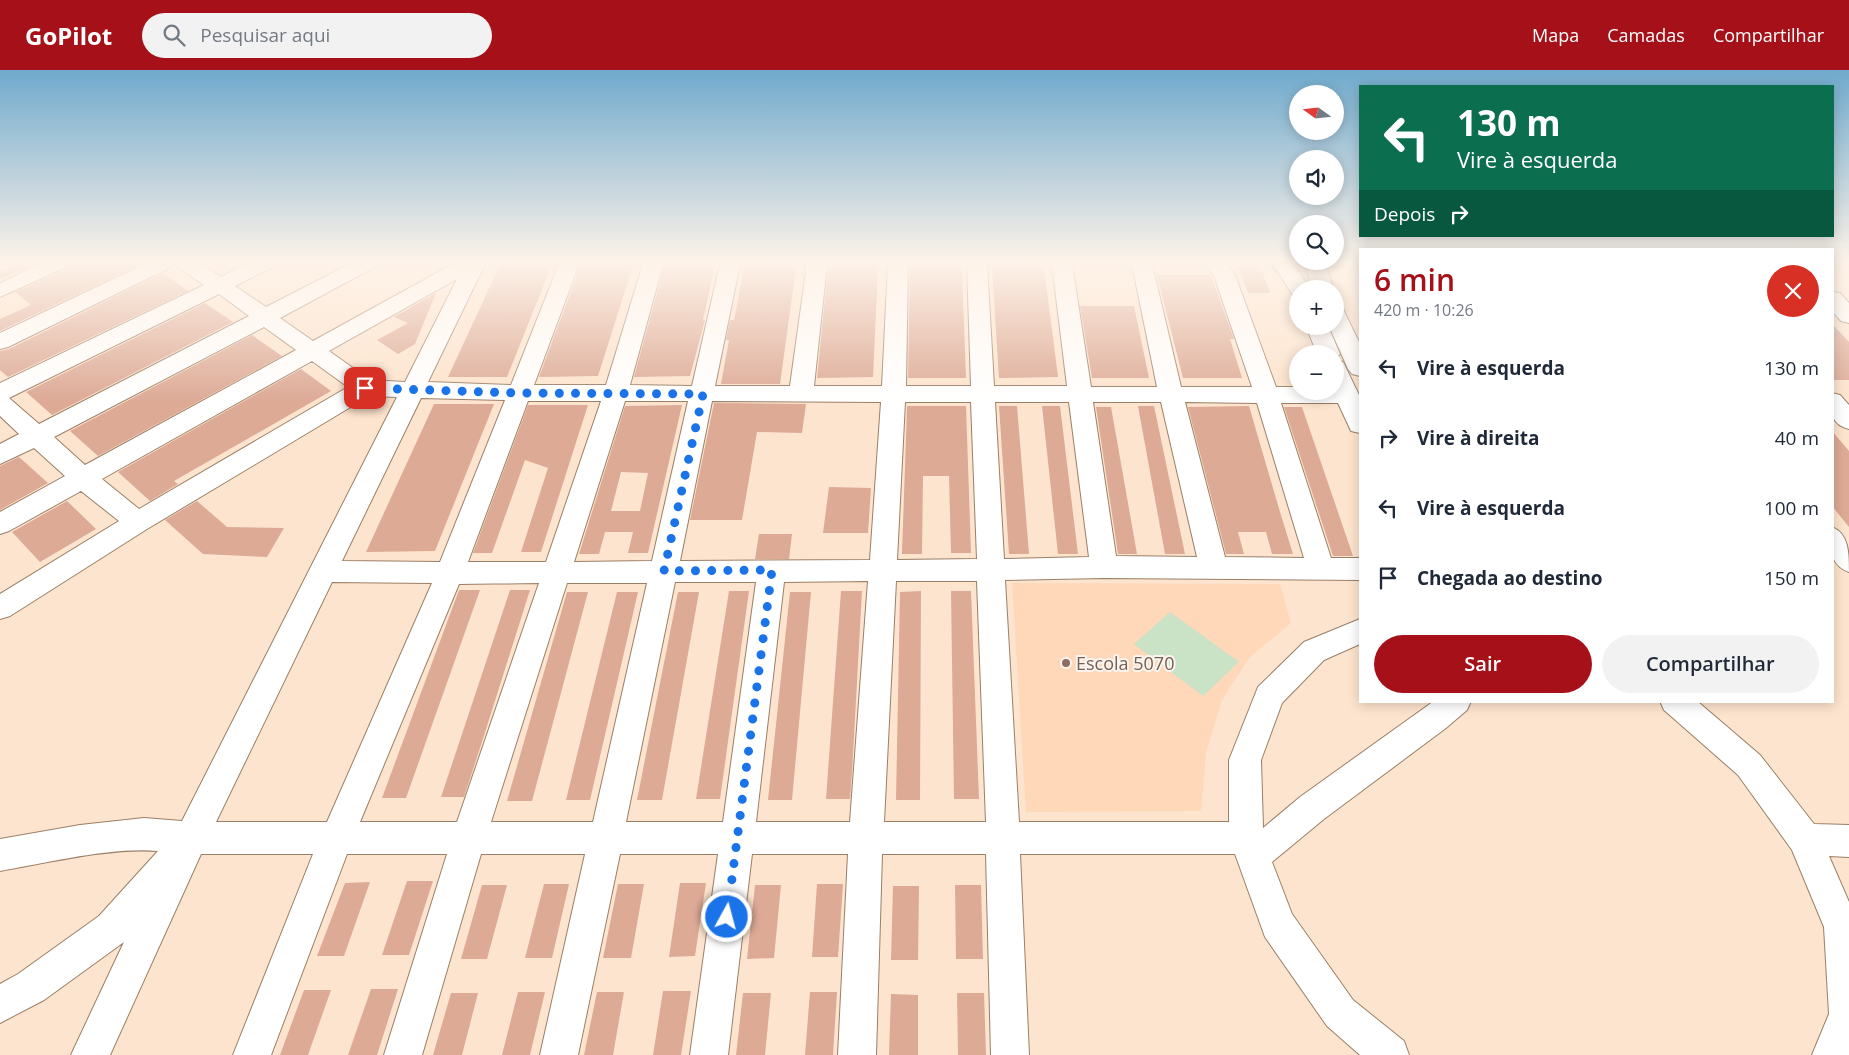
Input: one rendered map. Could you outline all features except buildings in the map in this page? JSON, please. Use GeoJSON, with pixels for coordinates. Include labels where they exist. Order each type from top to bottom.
{"type":"FeatureCollection","features":[{"type":"Feature","properties":{"kind":"street"},"geometry":{"type":"LineString","coordinates":[[0,342],[67,310]]}},
{"type":"Feature","properties":{"kind":"street"},"geometry":{"type":"LineString","coordinates":[[0,393],[171,310]]}},
{"type":"Feature","properties":{"kind":"street"},"geometry":{"type":"LineString","coordinates":[[255,310],[365,388]]}},
{"type":"Feature","properties":{"kind":"street"},"geometry":{"type":"LineString","coordinates":[[0,455],[276,310]]}},
{"type":"Feature","properties":{"kind":"street"},"geometry":{"type":"LineString","coordinates":[[0,524],[385,310]]}},
{"type":"Feature","properties":{"kind":"street"},"geometry":{"type":"LineString","coordinates":[[90,1055],[191,838],[453,310]]}},
{"type":"Feature","properties":{"kind":"street"},"geometry":{"type":"LineString","coordinates":[[252,1055],[337,837],[450,573],[551,310]]}},
{"type":"Feature","properties":{"kind":"street"},"geometry":{"type":"LineString","coordinates":[[403,1055],[469,837],[558,572],[616,393],[640,310]]}},
{"type":"Feature","properties":{"kind":"street"},"geometry":{"type":"LineString","coordinates":[[559,1055],[720,310]]}},
{"type":"Feature","properties":{"kind":"street"},"geometry":{"type":"LineString","coordinates":[[801,394],[811,310]]}},
{"type":"Feature","properties":{"kind":"street"},"geometry":{"type":"LineString","coordinates":[[857,1055],[866,838],[894,393],[897,310]]}},
{"type":"Feature","properties":{"kind":"street"},"geometry":{"type":"LineString","coordinates":[[979,310],[1003,839],[1010,1055]]}},
{"type":"Feature","properties":{"kind":"street"},"geometry":{"type":"LineString","coordinates":[[1068,310],[1104,567]]}},
{"type":"Feature","properties":{"kind":"street"},"geometry":{"type":"LineString","coordinates":[[1152,310],[1214,569]]}},
{"type":"Feature","properties":{"kind":"street"},"geometry":{"type":"LineString","coordinates":[[1237,310],[1267,395],[1321,569]]}},
{"type":"Feature","properties":{"kind":"street"},"geometry":{"type":"LineString","coordinates":[[1344,334],[1359,367]]}},
{"type":"Feature","properties":{"kind":"street"},"geometry":{"type":"LineString","coordinates":[[0,608],[138,522],[365,388],[518,393],[1347,395]]}},
{"type":"Feature","properties":{"kind":"street"},"geometry":{"type":"LineString","coordinates":[[1344,388],[1359,423]]}},
{"type":"Feature","properties":{"kind":"street"},"geometry":{"type":"LineString","coordinates":[[1834,397],[1849,397]]}},
{"type":"Feature","properties":{"kind":"street"},"geometry":{"type":"LineString","coordinates":[[0,403],[82,478],[138,522]]}},
{"type":"Feature","properties":{"kind":"street"},"geometry":{"type":"LineString","coordinates":[[1834,403],[1849,420]]}},
{"type":"Feature","properties":{"kind":"street"},"geometry":{"type":"LineString","coordinates":[[1834,540],[1849,561]]}},
{"type":"Feature","properties":{"kind":"street"},"geometry":{"type":"LineString","coordinates":[[324,571],[450,573],[991,570],[1104,567],[1359,569]]}},
{"type":"Feature","properties":{"kind":"street"},"geometry":{"type":"LineString","coordinates":[[709,1055],[772,570]]}},
{"type":"Feature","properties":{"kind":"street"},"geometry":{"type":"LineString","coordinates":[[1834,571],[1849,571]]}},
{"type":"Feature","properties":{"kind":"street"},"geometry":{"type":"LineString","coordinates":[[1359,632],[1314,651],[1269,696],[1245,760],[1250,848],[1278,925],[1340,1013],[1382,1052]]}},
{"type":"Feature","properties":{"kind":"street"},"geometry":{"type":"LineString","coordinates":[[0,855],[80,841],[144,834],[191,838],[1003,839],[1250,848],[1312,808],[1435,719],[1454,703]]}},
{"type":"Feature","properties":{"kind":"street"},"geometry":{"type":"LineString","coordinates":[[1677,703],[1749,765],[1805,840],[1842,927],[1848,1014],[1831,1055]]}},
{"type":"Feature","properties":{"kind":"street"},"geometry":{"type":"LineString","coordinates":[[0,1004],[31,988],[112,928],[191,838]]}},
{"type":"Feature","properties":{"kind":"street"},"geometry":{"type":"LineString","coordinates":[[1805,840],[1849,841]]}},
{"type":"Feature","properties":{"kind":"shaded area"},"geometry":{"type":"Polygon","coordinates":[[[1012,583],[1280,584],[1291,623],[1250,657],[1222,700],[1206,753],[1201,811],[1026,812],[1012,583]]]}},
{"type":"Feature","properties":{"kind":"green space"},"geometry":{"type":"Polygon","coordinates":[[[1170,612],[1239,662],[1203,696],[1134,644],[1170,612]]]}},
{"type":"Feature","properties":{"kind":"place","name":"Escola 5070"},"geometry":{"type":"Point","coordinates":[1066,663]}},
{"type":"Feature","properties":{"kind":"route"},"geometry":{"type":"LineString","coordinates":[[365,388],[518,393],[703,394],[664,571],[772,570],[727,917]]}}]}
